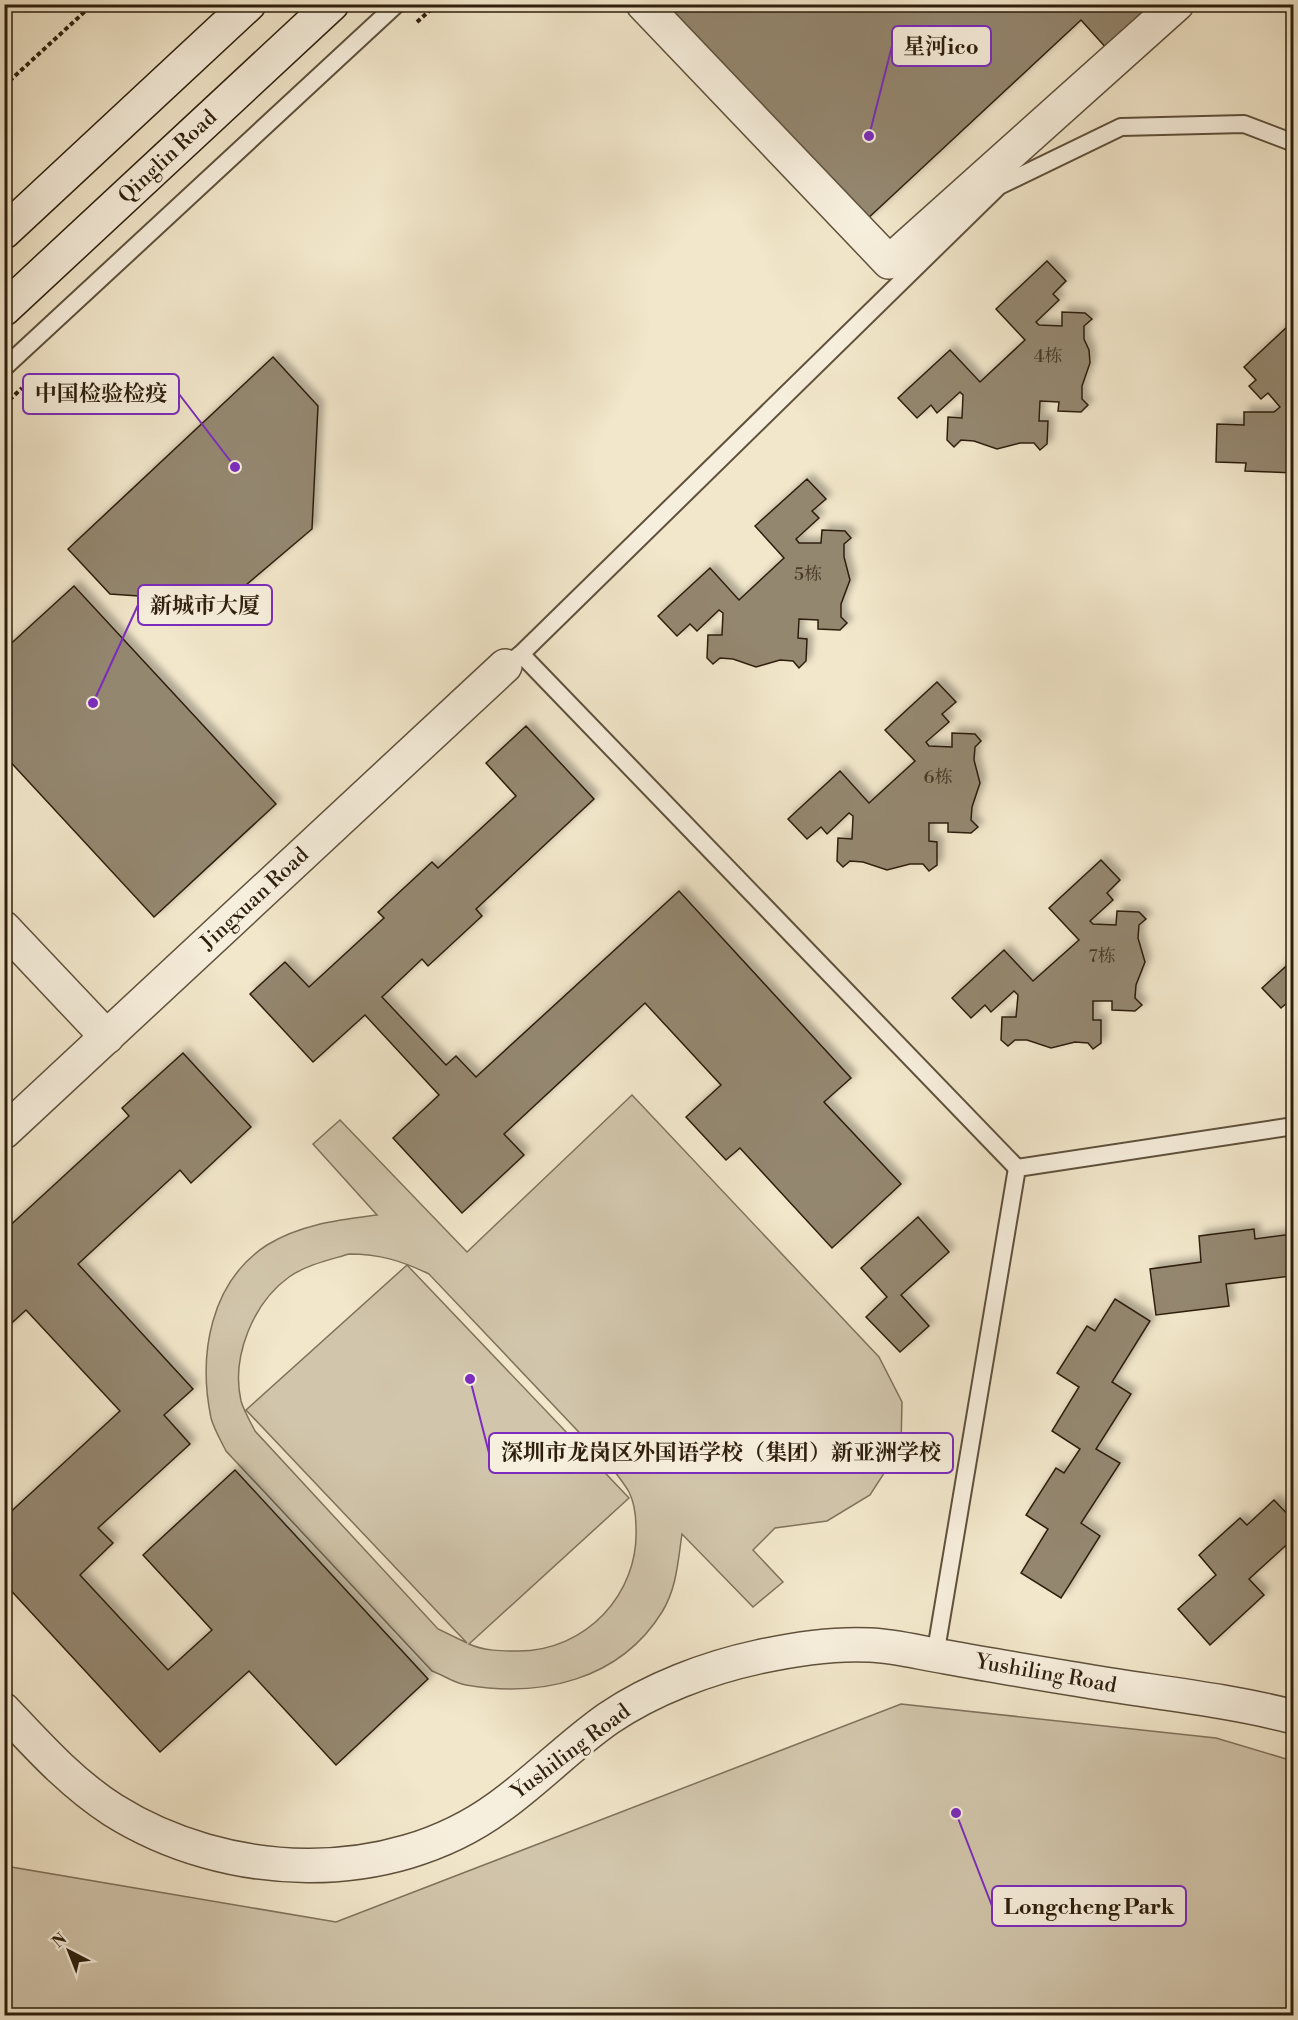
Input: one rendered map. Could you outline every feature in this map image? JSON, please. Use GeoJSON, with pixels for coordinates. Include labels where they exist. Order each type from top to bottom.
{"type":"FeatureCollection","features":[{"type":"Feature","properties":{"kind":"street"},"geometry":{"type":"LineString","coordinates":[[4,232],[249,4]]}},
{"type":"Feature","properties":{"kind":"street","name":"Qinglin Road"},"geometry":{"type":"LineString","coordinates":[[4,309],[332,4]]}},
{"type":"Feature","properties":{"kind":"street"},"geometry":{"type":"LineString","coordinates":[[643,4],[889,262],[1177,4]]}},
{"type":"Feature","properties":{"kind":"street","name":"Jingxuan Road"},"geometry":{"type":"LineString","coordinates":[[4,1132],[513,660]]}},
{"type":"Feature","properties":{"kind":"street"},"geometry":{"type":"LineString","coordinates":[[4,928],[106,1037]]}},
{"type":"Feature","properties":{"kind":"street","name":"Yushiling Road"},"geometry":{"type":"LineString","coordinates":[[4,1710],[78,1785],[111,1809],[146,1829],[223,1857],[264,1864],[304,1866],[385,1857],[424,1845],[462,1829],[497,1809],[609,1718],[652,1695],[716,1668],[792,1650],[871,1645],[1293,1717]]}},
{"type":"Feature","properties":{"kind":"lane"},"geometry":{"type":"LineString","coordinates":[[4,368],[397,4]]}},
{"type":"Feature","properties":{"kind":"lane"},"geometry":{"type":"LineString","coordinates":[[1017,1168],[513,660],[999,186],[1121,127],[1244,124],[1293,143]]}},
{"type":"Feature","properties":{"kind":"lane"},"geometry":{"type":"LineString","coordinates":[[1017,1168],[1293,1126]]}},
{"type":"Feature","properties":{"kind":"lane"},"geometry":{"type":"LineString","coordinates":[[935,1656],[1017,1168]]}},
{"type":"Feature","properties":{"kind":"path"},"geometry":{"type":"LineString","coordinates":[[4,86],[93,4]]}},
{"type":"Feature","properties":{"kind":"shaded area"},"geometry":{"type":"Polygon","coordinates":[[[632,1095],[879,1357],[902,1402],[901,1447],[870,1495],[827,1521],[775,1528],[753,1550],[783,1582],[753,1607],[682,1534],[676,1574],[667,1603],[645,1635],[624,1654],[576,1679],[550,1686],[522,1689],[494,1688],[453,1681],[432,1671],[226,1451],[211,1418],[206,1370],[208,1345],[221,1299],[232,1279],[248,1260],[267,1245],[293,1232],[320,1224],[377,1215],[313,1144],[340,1120],[467,1252],[632,1095]],[[349,1254],[318,1263],[289,1277],[276,1288],[255,1316],[242,1349],[239,1384],[242,1405],[255,1431],[438,1629],[467,1643],[246,1410],[407,1265],[629,1498],[469,1644],[499,1651],[518,1651],[543,1648],[566,1641],[586,1629],[604,1614],[618,1596],[628,1575],[635,1552],[636,1528],[631,1496],[611,1466],[429,1274],[409,1265],[390,1259],[349,1254]]]}},
{"type":"Feature","properties":{"kind":"shaded area"},"geometry":{"type":"Polygon","coordinates":[[[901,1704],[1216,1738],[1293,1761],[1293,2015],[5,2015],[5,1866],[336,1922],[901,1704]]]}},
{"type":"Feature","properties":{"kind":"building"},"geometry":{"type":"Polygon","coordinates":[[[657,4],[1159,4],[1108,50],[1081,20],[864,222],[657,4]]]}},
{"type":"Feature","properties":{"kind":"building"},"geometry":{"type":"Polygon","coordinates":[[[1047,261],[1066,281],[1053,294],[1059,300],[1036,322],[1039,325],[1062,326],[1062,312],[1085,313],[1092,319],[1084,326],[1084,339],[1089,350],[1090,363],[1082,386],[1082,399],[1088,405],[1081,412],[1058,411],[1059,402],[1040,401],[1039,421],[1048,421],[1047,444],[1040,450],[1034,443],[1020,443],[997,449],[974,441],[961,440],[954,447],[947,440],[948,417],[962,418],[963,395],[960,392],[937,413],[931,405],[917,418],[898,398],[950,350],[980,382],[1025,340],[996,309],[1047,261]]]}},
{"type":"Feature","properties":{"kind":"building"},"geometry":{"type":"Polygon","coordinates":[[[1288,326],[1294,332],[1294,473],[1245,471],[1246,463],[1216,462],[1217,424],[1244,425],[1244,412],[1274,412],[1280,407],[1268,393],[1261,399],[1249,386],[1256,380],[1244,367],[1288,326]]]}},
{"type":"Feature","properties":{"kind":"building"},"geometry":{"type":"Polygon","coordinates":[[[273,357],[318,406],[312,529],[226,602],[110,594],[68,549],[273,357]]]}},
{"type":"Feature","properties":{"kind":"building"},"geometry":{"type":"Polygon","coordinates":[[[807,479],[826,499],[812,511],[819,518],[796,539],[799,543],[821,543],[822,530],[845,531],[851,538],[844,544],[844,557],[850,580],[841,604],[841,617],[847,623],[840,630],[818,629],[818,620],[799,619],[798,638],[807,639],[806,661],[799,668],[793,661],[780,660],[756,667],[733,659],[720,658],[713,664],[707,658],[708,635],[722,635],[723,613],[719,610],[697,631],[690,624],[677,636],[658,616],[710,568],[739,600],[784,558],[755,526],[807,479]]]}},
{"type":"Feature","properties":{"kind":"building"},"geometry":{"type":"Polygon","coordinates":[[[74,586],[276,804],[154,917],[4,755],[4,650],[74,586]]]}},
{"type":"Feature","properties":{"kind":"building"},"geometry":{"type":"Polygon","coordinates":[[[937,682],[956,702],[942,714],[949,722],[926,742],[929,746],[952,747],[952,733],[975,734],[981,741],[975,747],[974,760],[980,783],[972,807],[971,820],[978,827],[971,833],[948,832],[948,823],[929,823],[929,841],[937,842],[937,865],[929,871],[923,864],[910,864],[887,870],[863,862],[850,861],[843,867],[837,861],[838,838],[852,839],[853,816],[849,813],[827,834],[821,827],[807,839],[788,819],[840,771],[869,803],[915,761],[885,730],[937,682]]]}},
{"type":"Feature","properties":{"kind":"building"},"geometry":{"type":"Polygon","coordinates":[[[526,726],[594,799],[476,909],[482,916],[428,966],[422,959],[382,997],[446,1065],[456,1056],[476,1077],[679,891],[851,1078],[824,1102],[901,1184],[832,1248],[740,1148],[726,1160],[686,1117],[721,1085],[645,1003],[504,1134],[524,1155],[462,1213],[393,1138],[439,1095],[365,1015],[313,1062],[250,994],[285,962],[309,987],[384,918],[378,912],[432,862],[438,868],[516,796],[486,763],[526,726]]]}},
{"type":"Feature","properties":{"kind":"building"},"geometry":{"type":"Polygon","coordinates":[[[1101,860],[1120,880],[1107,893],[1113,900],[1090,921],[1093,924],[1116,925],[1117,911],[1139,912],[1146,919],[1139,925],[1138,938],[1145,962],[1136,985],[1135,998],[1142,1005],[1135,1011],[1112,1010],[1112,1001],[1093,1001],[1093,1020],[1101,1020],[1101,1043],[1093,1049],[1088,1043],[1075,1042],[1051,1048],[1027,1040],[1015,1040],[1008,1046],[1001,1040],[1002,1017],[1016,1017],[1018,995],[1014,991],[991,1012],[985,1005],[971,1018],[952,998],[1004,950],[1033,981],[1079,940],[1049,908],[1101,860]]]}},
{"type":"Feature","properties":{"kind":"building"},"geometry":{"type":"Polygon","coordinates":[[[1294,959],[1294,997],[1281,1008],[1262,988],[1294,959]]]}},
{"type":"Feature","properties":{"kind":"building"},"geometry":{"type":"Polygon","coordinates":[[[183,1053],[251,1127],[191,1183],[180,1170],[78,1264],[193,1389],[164,1415],[190,1444],[98,1528],[113,1543],[80,1575],[168,1670],[212,1630],[143,1555],[235,1470],[428,1679],[336,1765],[249,1671],[160,1752],[4,1583],[4,1518],[120,1411],[26,1310],[4,1330],[4,1231],[129,1116],[122,1108],[183,1053]]]}},
{"type":"Feature","properties":{"kind":"building"},"geometry":{"type":"Polygon","coordinates":[[[918,1217],[949,1252],[901,1295],[929,1326],[900,1352],[866,1317],[887,1297],[861,1268],[918,1217]]]}},
{"type":"Feature","properties":{"kind":"building"},"geometry":{"type":"Polygon","coordinates":[[[1254,1229],[1255,1239],[1292,1234],[1294,1297],[1291,1276],[1226,1284],[1229,1306],[1156,1315],[1150,1269],[1201,1262],[1199,1236],[1254,1229]]]}},
{"type":"Feature","properties":{"kind":"building"},"geometry":{"type":"Polygon","coordinates":[[[1115,1299],[1150,1321],[1112,1382],[1131,1394],[1096,1449],[1120,1463],[1081,1523],[1100,1536],[1061,1598],[1021,1573],[1048,1529],[1026,1515],[1056,1468],[1064,1473],[1080,1449],[1052,1431],[1079,1387],[1057,1373],[1087,1326],[1095,1331],[1115,1299]]]}},
{"type":"Feature","properties":{"kind":"building"},"geometry":{"type":"Polygon","coordinates":[[[1274,1500],[1294,1521],[1294,1538],[1249,1579],[1264,1595],[1210,1645],[1178,1609],[1216,1575],[1199,1555],[1240,1518],[1247,1525],[1274,1500]]]}},
{"type":"Feature","properties":{"kind":"place","name":"星河ico"},"geometry":{"type":"Point","coordinates":[869,136]}},
{"type":"Feature","properties":{"kind":"place","name":"中国检验检疫"},"geometry":{"type":"Point","coordinates":[235,467]}},
{"type":"Feature","properties":{"kind":"place","name":"新城市大厦"},"geometry":{"type":"Point","coordinates":[93,703]}},
{"type":"Feature","properties":{"kind":"place","name":"深圳市龙岗区外国语学校（集团）新亚洲学校"},"geometry":{"type":"Point","coordinates":[470,1379]}},
{"type":"Feature","properties":{"kind":"place","name":"Longcheng Park"},"geometry":{"type":"Point","coordinates":[956,1813]}}]}
